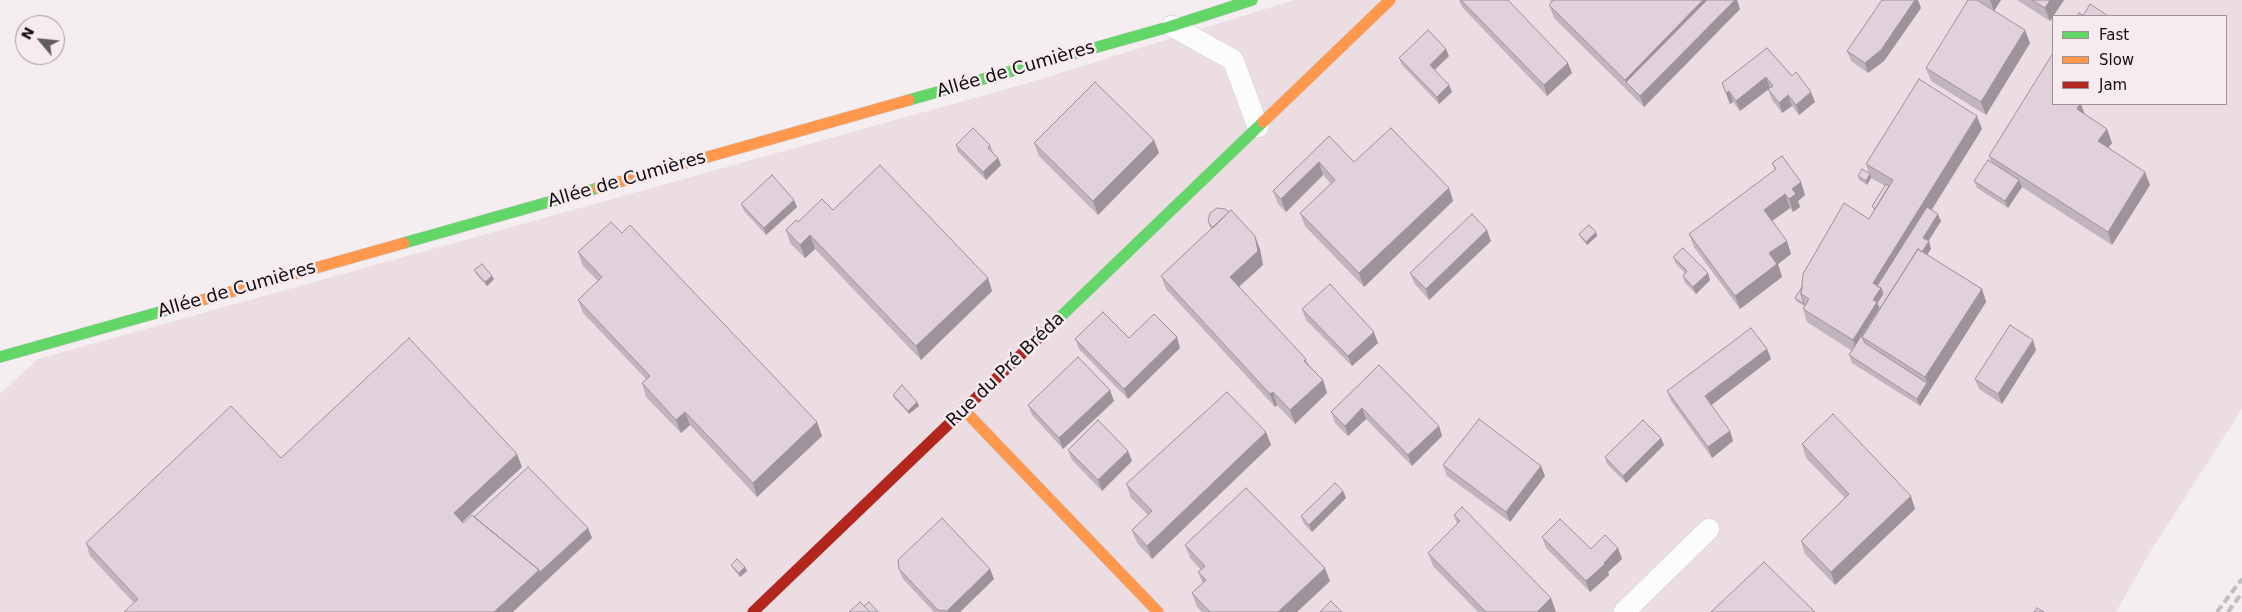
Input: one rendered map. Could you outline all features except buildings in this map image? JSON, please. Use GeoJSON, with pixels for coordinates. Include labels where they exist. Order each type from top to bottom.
{"type":"FeatureCollection","features":[{"type":"Feature","properties":{"kind":"main road","name":"Allée de Cumières"},"geometry":{"type":"LineString","coordinates":[[0,357],[1172,26],[1252,0]]}},
{"type":"Feature","properties":{"kind":"main road","name":"Rue du Pré Bréda"},"geometry":{"type":"LineString","coordinates":[[752,612],[964,411],[1390,0]]}},
{"type":"Feature","properties":{"kind":"main road"},"geometry":{"type":"LineString","coordinates":[[964,411],[1158,612]]}},
{"type":"Feature","properties":{"kind":"street"},"geometry":{"type":"LineString","coordinates":[[1172,26],[1233,60],[1258,127]]}},
{"type":"Feature","properties":{"kind":"street"},"geometry":{"type":"LineString","coordinates":[[1624,612],[1710,529]]}},
{"type":"Feature","properties":{"kind":"shaded area"},"geometry":{"type":"Polygon","coordinates":[[[1294,0],[2242,0],[2242,409],[2150,552],[2116,612],[0,612],[0,394],[38,359],[1028,83],[1294,0]]]}},
{"type":"Feature","properties":{"kind":"railway"},"geometry":{"type":"LineString","coordinates":[[2217,612],[2242,579]]}},
{"type":"Feature","properties":{"kind":"railway"},"geometry":{"type":"LineString","coordinates":[[2228,612],[2242,593]]}},
{"type":"Feature","properties":{"kind":"traffic: fast"},"geometry":{"type":"LineString","coordinates":[[909,100],[1172,26],[1252,0]]}},
{"type":"Feature","properties":{"kind":"traffic: fast"},"geometry":{"type":"LineString","coordinates":[[1053,324],[1263,122]]}},
{"type":"Feature","properties":{"kind":"traffic: fast"},"geometry":{"type":"LineString","coordinates":[[404,243],[598,188]]}},
{"type":"Feature","properties":{"kind":"traffic: fast"},"geometry":{"type":"LineString","coordinates":[[0,357],[181,306]]}},
{"type":"Feature","properties":{"kind":"traffic: slow"},"geometry":{"type":"LineString","coordinates":[[1263,122],[1390,0]]}},
{"type":"Feature","properties":{"kind":"traffic: slow"},"geometry":{"type":"LineString","coordinates":[[598,188],[909,100]]}},
{"type":"Feature","properties":{"kind":"traffic: slow"},"geometry":{"type":"LineString","coordinates":[[181,306],[404,243]]}},
{"type":"Feature","properties":{"kind":"traffic: slow"},"geometry":{"type":"LineString","coordinates":[[965,411],[1158,612]]}},
{"type":"Feature","properties":{"kind":"traffic: jam"},"geometry":{"type":"LineString","coordinates":[[753,612],[1053,324]]}}]}
